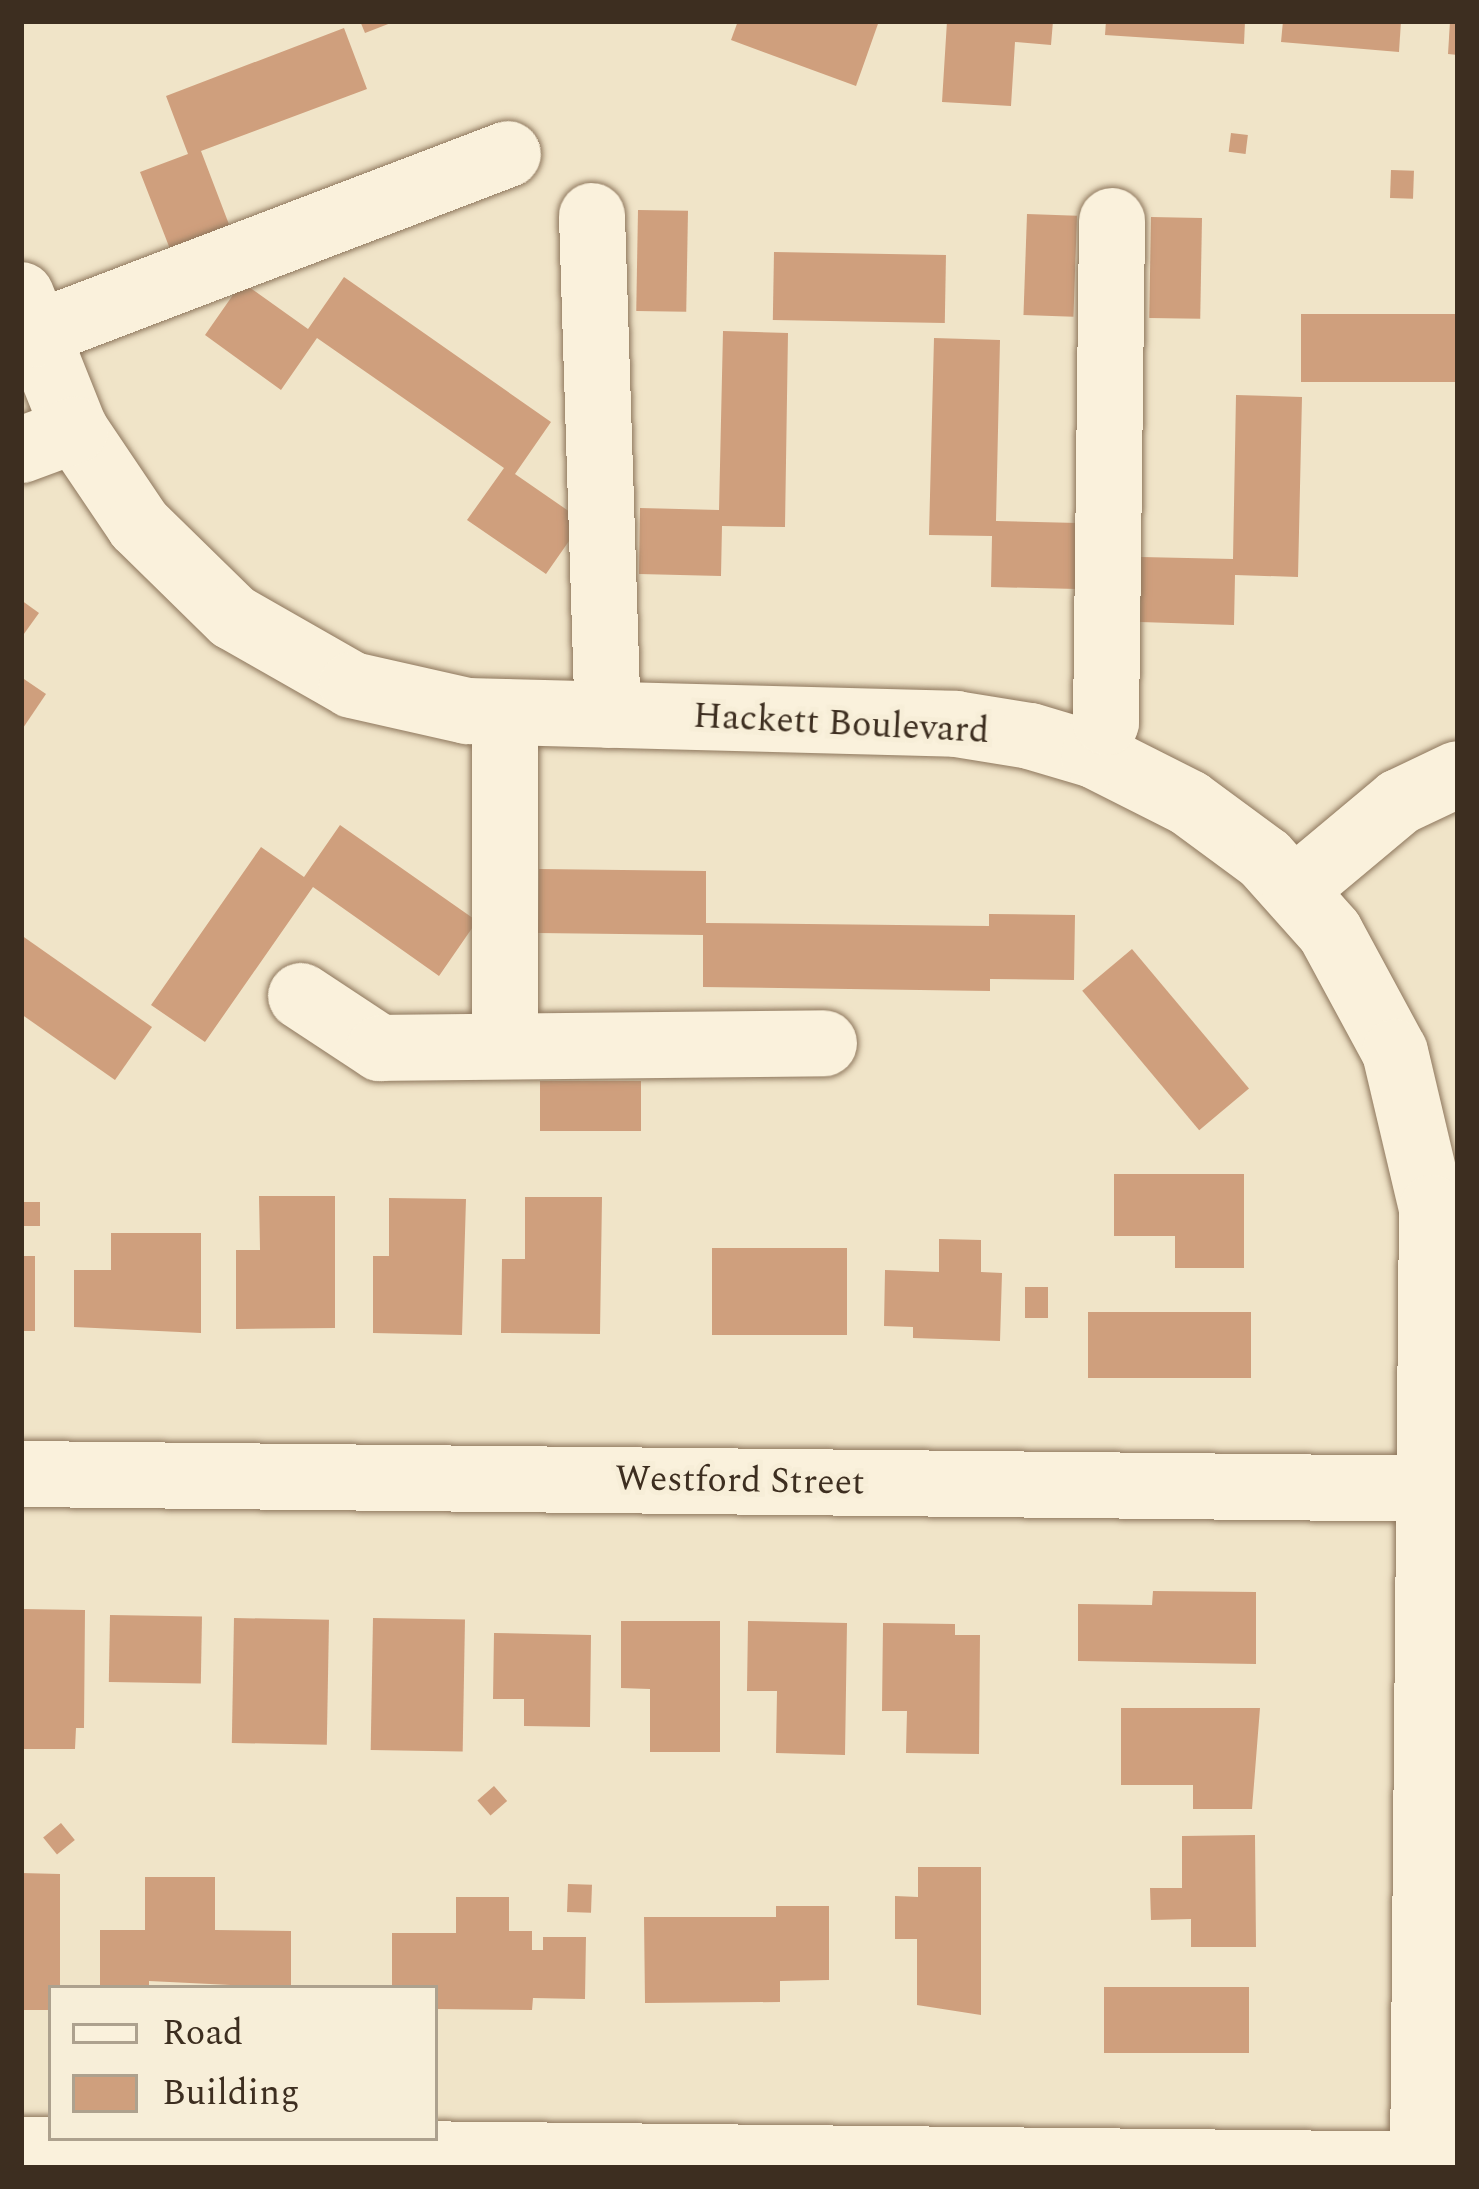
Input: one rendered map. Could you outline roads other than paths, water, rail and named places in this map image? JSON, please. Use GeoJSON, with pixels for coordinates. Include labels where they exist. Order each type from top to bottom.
{"type":"FeatureCollection","features":[{"type":"Feature","properties":{"kind":"street"},"geometry":{"type":"LineString","coordinates":[[28,314],[508,154]]}},
{"type":"Feature","properties":{"kind":"street"},"geometry":{"type":"LineString","coordinates":[[592,216],[608,715]]}},
{"type":"Feature","properties":{"kind":"street"},"geometry":{"type":"LineString","coordinates":[[1094,755],[1106,722],[1112,221]]}},
{"type":"Feature","properties":{"kind":"street","name":"Hackett Boulevard"},"geometry":{"type":"LineString","coordinates":[[28,314],[48,440],[166,556],[269,642],[352,685],[411,703],[505,712],[956,724],[1094,755],[1189,803],[1295,889],[1379,1013],[1423,1154],[1432,1208],[1445,1488],[1435,2166]]}},
{"type":"Feature","properties":{"kind":"street"},"geometry":{"type":"LineString","coordinates":[[505,712],[505,1046]]}},
{"type":"Feature","properties":{"kind":"street"},"geometry":{"type":"LineString","coordinates":[[1295,889],[1399,802],[1458,774]]}},
{"type":"Feature","properties":{"kind":"street"},"geometry":{"type":"LineString","coordinates":[[301,996],[375,1047],[824,1042]]}},
{"type":"Feature","properties":{"kind":"street","name":"Westford Street"},"geometry":{"type":"LineString","coordinates":[[21,1474],[1445,1488]]}},
{"type":"Feature","properties":{"kind":"street"},"geometry":{"type":"LineString","coordinates":[[21,2150],[1435,2166]]}}]}
